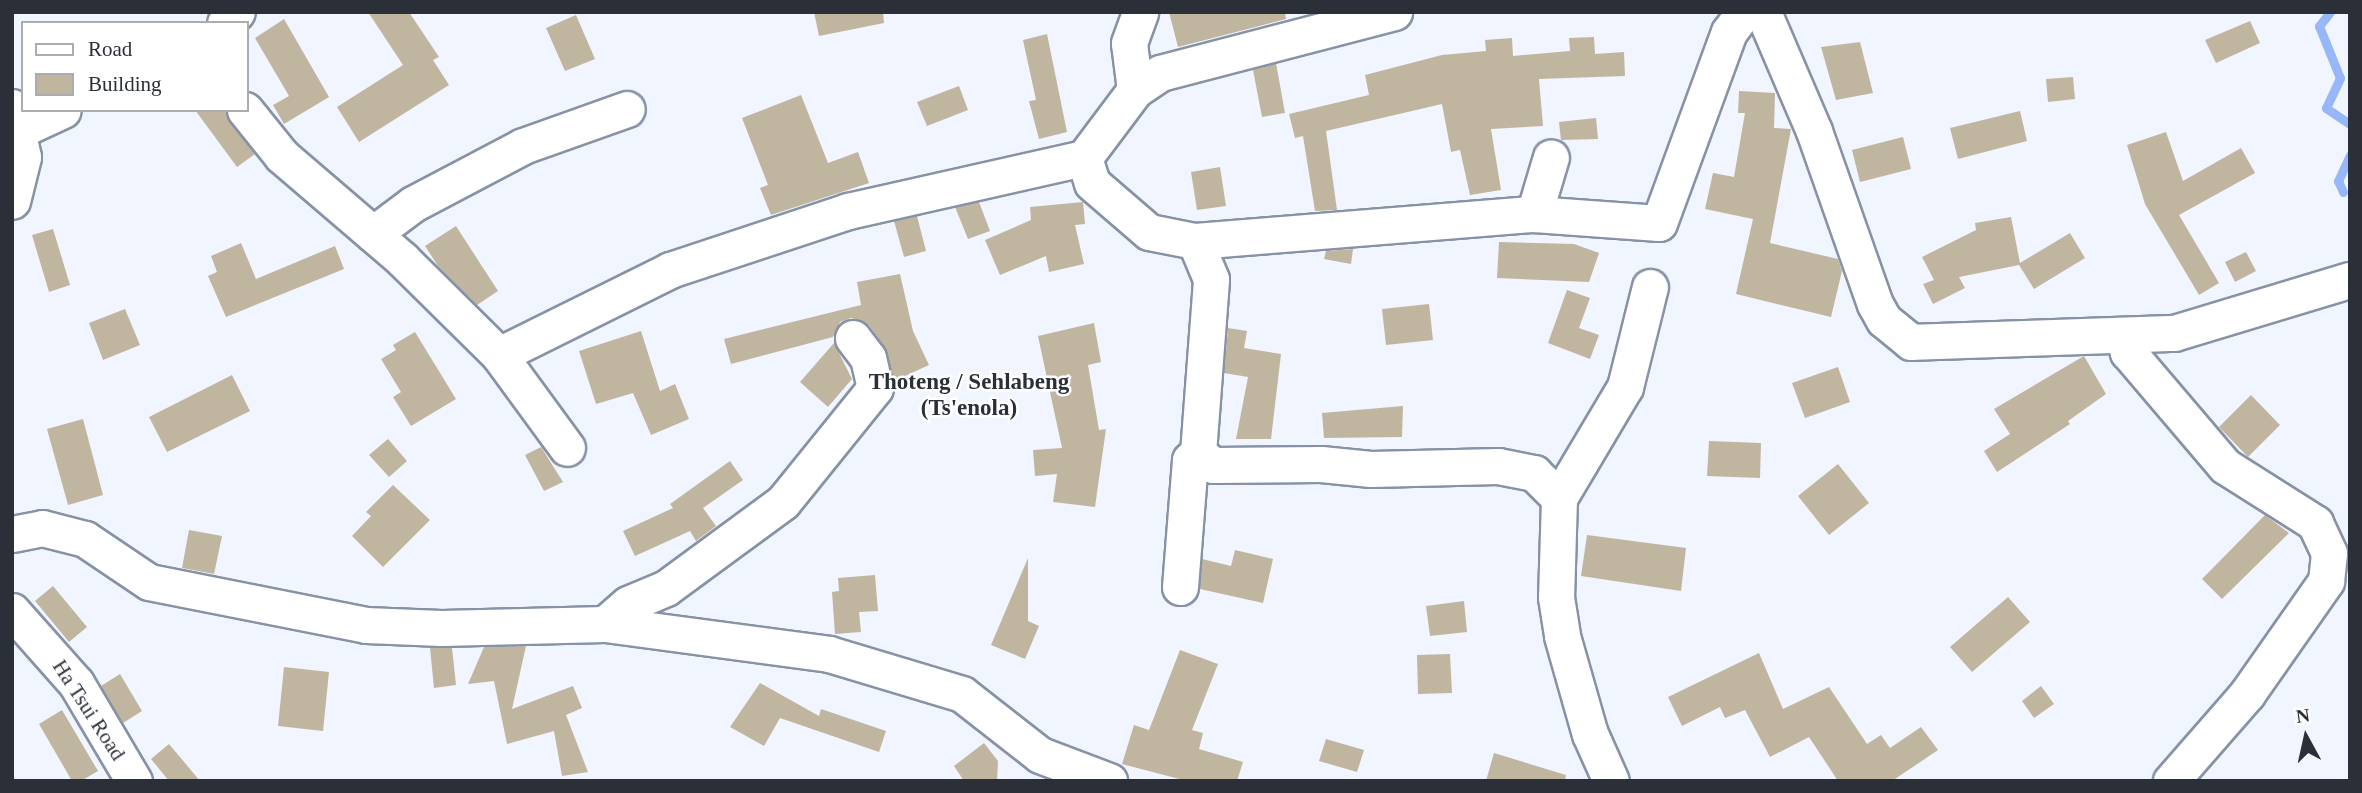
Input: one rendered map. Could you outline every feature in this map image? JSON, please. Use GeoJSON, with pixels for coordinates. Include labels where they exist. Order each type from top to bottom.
{"type":"FeatureCollection","features":[{"type":"Feature","properties":{"kind":"street"},"geometry":{"type":"LineString","coordinates":[[1135,90],[1129,43],[1140,12]]}},
{"type":"Feature","properties":{"kind":"street"},"geometry":{"type":"LineString","coordinates":[[499,355],[683,266],[848,211],[1084,158],[1135,90],[1160,73],[1394,12]]}},
{"type":"Feature","properties":{"kind":"street"},"geometry":{"type":"LineString","coordinates":[[1084,158],[1092,183],[1149,232],[1195,241],[1534,214],[1659,223],[1728,32],[1744,12]]}},
{"type":"Feature","properties":{"kind":"street"},"geometry":{"type":"LineString","coordinates":[[1763,12],[1884,320],[1911,342],[2174,332],[2350,280]]}},
{"type":"Feature","properties":{"kind":"street"},"geometry":{"type":"LineString","coordinates":[[373,234],[413,204],[523,146],[627,109]]}},
{"type":"Feature","properties":{"kind":"street"},"geometry":{"type":"LineString","coordinates":[[12,201],[23,157],[16,119],[53,112]]}},
{"type":"Feature","properties":{"kind":"street"},"geometry":{"type":"LineString","coordinates":[[247,112],[282,156],[373,234],[499,355],[567,448]]}},
{"type":"Feature","properties":{"kind":"street"},"geometry":{"type":"LineString","coordinates":[[1534,214],[1551,156]]}},
{"type":"Feature","properties":{"kind":"street"},"geometry":{"type":"LineString","coordinates":[[1181,587],[1191,460],[1198,453],[1211,279],[1195,241]]}},
{"type":"Feature","properties":{"kind":"street"},"geometry":{"type":"LineString","coordinates":[[1611,781],[1590,734],[1562,636],[1556,597],[1559,498],[1625,387],[1650,287]]}},
{"type":"Feature","properties":{"kind":"street"},"geometry":{"type":"LineString","coordinates":[[2123,335],[2128,352],[2225,466],[2315,523],[2329,553],[2326,581],[2247,694],[2171,781]]}},
{"type":"Feature","properties":{"kind":"street"},"geometry":{"type":"LineString","coordinates":[[604,624],[628,604],[666,588],[783,502],[874,388],[868,358],[853,338]]}},
{"type":"Feature","properties":{"kind":"street"},"geometry":{"type":"LineString","coordinates":[[1198,453],[1213,465],[1321,464],[1371,469],[1498,466],[1534,473],[1559,498]]}},
{"type":"Feature","properties":{"kind":"street"},"geometry":{"type":"LineString","coordinates":[[12,534],[42,528],[85,539],[149,582],[366,625],[441,628],[604,624],[829,654],[962,694],[1040,755],[1110,781]]}},
{"type":"Feature","properties":{"kind":"street","name":"Ha Tsui Road"},"geometry":{"type":"LineString","coordinates":[[12,611],[76,683],[134,781]]}},
{"type":"Feature","properties":{"kind":"building"},"geometry":{"type":"Polygon","coordinates":[[[368,12],[409,12],[439,57],[433,60],[449,85],[359,142],[337,107],[403,65],[368,12]]]}},
{"type":"Feature","properties":{"kind":"building"},"geometry":{"type":"Polygon","coordinates":[[[814,12],[883,12],[884,23],[819,36],[814,12]]]}},
{"type":"Feature","properties":{"kind":"building"},"geometry":{"type":"Polygon","coordinates":[[[1169,12],[1285,12],[1286,19],[1178,47],[1169,12]]]}},
{"type":"Feature","properties":{"kind":"building"},"geometry":{"type":"Polygon","coordinates":[[[576,15],[595,59],[565,71],[546,28],[576,15]]]}},
{"type":"Feature","properties":{"kind":"building"},"geometry":{"type":"Polygon","coordinates":[[[284,19],[329,97],[284,124],[273,105],[289,96],[255,38],[284,19]]]}},
{"type":"Feature","properties":{"kind":"building"},"geometry":{"type":"Polygon","coordinates":[[[2250,21],[2260,43],[2216,63],[2205,40],[2250,21]]]}},
{"type":"Feature","properties":{"kind":"building"},"geometry":{"type":"Polygon","coordinates":[[[1047,34],[1067,132],[1039,139],[1029,101],[1036,100],[1023,40],[1047,34]]]}},
{"type":"Feature","properties":{"kind":"building"},"geometry":{"type":"Polygon","coordinates":[[[1594,37],[1595,54],[1624,52],[1625,76],[1539,79],[1543,126],[1491,129],[1501,190],[1470,195],[1460,150],[1451,152],[1442,104],[1326,131],[1337,210],[1315,211],[1303,136],[1295,138],[1289,114],[1369,95],[1365,75],[1442,55],[1486,51],[1485,40],[1512,38],[1513,56],[1570,51],[1569,38],[1594,37]]]}},
{"type":"Feature","properties":{"kind":"building"},"geometry":{"type":"Polygon","coordinates":[[[1860,42],[1873,93],[1836,100],[1821,47],[1860,42]]]}},
{"type":"Feature","properties":{"kind":"building"},"geometry":{"type":"Polygon","coordinates":[[[1276,63],[1285,113],[1262,117],[1253,70],[1276,63]]]}},
{"type":"Feature","properties":{"kind":"building"},"geometry":{"type":"Polygon","coordinates":[[[2073,77],[2075,99],[2048,102],[2046,79],[2073,77]]]}},
{"type":"Feature","properties":{"kind":"building"},"geometry":{"type":"Polygon","coordinates":[[[959,86],[968,110],[927,126],[917,102],[959,86]]]}},
{"type":"Feature","properties":{"kind":"building"},"geometry":{"type":"Polygon","coordinates":[[[1739,91],[1775,93],[1774,128],[1791,129],[1770,243],[1838,259],[1842,271],[1831,317],[1736,294],[1753,219],[1705,209],[1713,173],[1734,177],[1745,113],[1738,113],[1739,91]]]}},
{"type":"Feature","properties":{"kind":"building"},"geometry":{"type":"Polygon","coordinates":[[[801,95],[828,163],[858,152],[869,183],[771,215],[760,188],[768,185],[742,118],[801,95]]]}},
{"type":"Feature","properties":{"kind":"building"},"geometry":{"type":"Polygon","coordinates":[[[2020,111],[2027,141],[1958,159],[1950,128],[2020,111]]]}},
{"type":"Feature","properties":{"kind":"building"},"geometry":{"type":"Polygon","coordinates":[[[196,112],[225,112],[255,154],[237,167],[196,112]]]}},
{"type":"Feature","properties":{"kind":"building"},"geometry":{"type":"Polygon","coordinates":[[[1596,118],[1598,139],[1561,140],[1559,122],[1596,118]]]}},
{"type":"Feature","properties":{"kind":"building"},"geometry":{"type":"Polygon","coordinates":[[[2166,132],[2183,181],[2241,148],[2255,173],[2179,215],[2219,283],[2199,295],[2145,204],[2127,145],[2166,132]]]}},
{"type":"Feature","properties":{"kind":"building"},"geometry":{"type":"Polygon","coordinates":[[[1903,137],[1911,169],[1860,182],[1852,150],[1903,137]]]}},
{"type":"Feature","properties":{"kind":"building"},"geometry":{"type":"Polygon","coordinates":[[[1220,167],[1226,206],[1197,210],[1191,172],[1220,167]]]}},
{"type":"Feature","properties":{"kind":"building"},"geometry":{"type":"Polygon","coordinates":[[[979,202],[990,231],[968,239],[955,207],[979,202]]]}},
{"type":"Feature","properties":{"kind":"building"},"geometry":{"type":"Polygon","coordinates":[[[1083,202],[1085,224],[1075,225],[1084,264],[1049,272],[1046,256],[1000,275],[985,240],[1031,220],[1030,207],[1083,202]]]}},
{"type":"Feature","properties":{"kind":"building"},"geometry":{"type":"Polygon","coordinates":[[[917,216],[926,251],[904,257],[894,221],[917,216]]]}},
{"type":"Feature","properties":{"kind":"building"},"geometry":{"type":"Polygon","coordinates":[[[2011,217],[2020,263],[2070,233],[2085,258],[2034,289],[2019,265],[1959,277],[1965,288],[1933,304],[1923,284],[1934,280],[1922,257],[1976,230],[1975,223],[2011,217]]]}},
{"type":"Feature","properties":{"kind":"building"},"geometry":{"type":"Polygon","coordinates":[[[456,226],[498,291],[477,305],[438,266],[425,246],[456,226]]]}},
{"type":"Feature","properties":{"kind":"building"},"geometry":{"type":"Polygon","coordinates":[[[53,229],[70,285],[49,292],[32,235],[53,229]]]}},
{"type":"Feature","properties":{"kind":"building"},"geometry":{"type":"Polygon","coordinates":[[[1499,242],[1574,244],[1599,253],[1589,282],[1497,278],[1499,242]]]}},
{"type":"Feature","properties":{"kind":"building"},"geometry":{"type":"Polygon","coordinates":[[[241,243],[256,279],[335,246],[344,269],[226,317],[208,276],[217,272],[211,256],[241,243]]]}},
{"type":"Feature","properties":{"kind":"building"},"geometry":{"type":"Polygon","coordinates":[[[1353,249],[1351,264],[1324,259],[1326,251],[1353,249]]]}},
{"type":"Feature","properties":{"kind":"building"},"geometry":{"type":"Polygon","coordinates":[[[2246,252],[2256,271],[2235,282],[2225,262],[2246,252]]]}},
{"type":"Feature","properties":{"kind":"building"},"geometry":{"type":"Polygon","coordinates":[[[900,274],[913,331],[929,365],[894,381],[884,346],[869,325],[851,318],[840,322],[833,337],[731,364],[724,339],[861,305],[857,282],[900,274]]]}},
{"type":"Feature","properties":{"kind":"building"},"geometry":{"type":"Polygon","coordinates":[[[1567,290],[1590,298],[1579,328],[1599,335],[1590,359],[1548,343],[1567,290]]]}},
{"type":"Feature","properties":{"kind":"building"},"geometry":{"type":"Polygon","coordinates":[[[1429,304],[1433,340],[1386,345],[1382,309],[1429,304]]]}},
{"type":"Feature","properties":{"kind":"building"},"geometry":{"type":"Polygon","coordinates":[[[125,309],[140,345],[103,360],[89,323],[125,309]]]}},
{"type":"Feature","properties":{"kind":"building"},"geometry":{"type":"Polygon","coordinates":[[[1094,323],[1101,362],[1088,365],[1099,430],[1106,429],[1095,507],[1053,502],[1057,474],[1035,476],[1033,450],[1062,448],[1038,336],[1094,323]]]}},
{"type":"Feature","properties":{"kind":"building"},"geometry":{"type":"Polygon","coordinates":[[[1228,328],[1247,331],[1244,348],[1281,354],[1271,439],[1236,439],[1248,377],[1224,373],[1228,328]]]}},
{"type":"Feature","properties":{"kind":"building"},"geometry":{"type":"Polygon","coordinates":[[[641,331],[660,391],[675,384],[689,419],[651,435],[633,393],[596,404],[579,351],[641,331]]]}},
{"type":"Feature","properties":{"kind":"building"},"geometry":{"type":"Polygon","coordinates":[[[415,332],[456,399],[411,426],[393,397],[401,392],[381,359],[396,350],[393,345],[415,332]]]}},
{"type":"Feature","properties":{"kind":"building"},"geometry":{"type":"Polygon","coordinates":[[[834,343],[852,379],[828,407],[800,382],[834,343]]]}},
{"type":"Feature","properties":{"kind":"building"},"geometry":{"type":"Polygon","coordinates":[[[2084,356],[2106,394],[2068,421],[2070,424],[1997,472],[1984,451],[2010,434],[1994,409],[2084,356]]]}},
{"type":"Feature","properties":{"kind":"building"},"geometry":{"type":"Polygon","coordinates":[[[1838,367],[1850,402],[1805,418],[1792,383],[1838,367]]]}},
{"type":"Feature","properties":{"kind":"building"},"geometry":{"type":"Polygon","coordinates":[[[232,375],[250,411],[167,452],[149,417],[232,375]]]}},
{"type":"Feature","properties":{"kind":"building"},"geometry":{"type":"Polygon","coordinates":[[[2251,395],[2280,425],[2248,457],[2219,427],[2251,395]]]}},
{"type":"Feature","properties":{"kind":"building"},"geometry":{"type":"Polygon","coordinates":[[[1403,406],[1402,437],[1324,438],[1322,413],[1403,406]]]}},
{"type":"Feature","properties":{"kind":"building"},"geometry":{"type":"Polygon","coordinates":[[[83,419],[103,495],[68,505],[47,429],[83,419]]]}},
{"type":"Feature","properties":{"kind":"building"},"geometry":{"type":"Polygon","coordinates":[[[388,439],[407,461],[389,477],[369,455],[388,439]]]}},
{"type":"Feature","properties":{"kind":"building"},"geometry":{"type":"Polygon","coordinates":[[[1709,441],[1761,443],[1760,478],[1707,476],[1709,441]]]}},
{"type":"Feature","properties":{"kind":"building"},"geometry":{"type":"Polygon","coordinates":[[[541,447],[563,482],[544,491],[525,455],[541,447]]]}},
{"type":"Feature","properties":{"kind":"building"},"geometry":{"type":"Polygon","coordinates":[[[730,461],[743,480],[703,508],[716,526],[696,541],[690,531],[635,556],[623,531],[673,508],[670,504],[730,461]]]}},
{"type":"Feature","properties":{"kind":"building"},"geometry":{"type":"Polygon","coordinates":[[[1838,464],[1869,503],[1829,535],[1798,496],[1838,464]]]}},
{"type":"Feature","properties":{"kind":"building"},"geometry":{"type":"Polygon","coordinates":[[[393,485],[430,520],[383,567],[352,536],[371,516],[366,512],[393,485]]]}},
{"type":"Feature","properties":{"kind":"building"},"geometry":{"type":"Polygon","coordinates":[[[2265,515],[2289,533],[2222,599],[2202,579],[2265,515]]]}},
{"type":"Feature","properties":{"kind":"building"},"geometry":{"type":"Polygon","coordinates":[[[189,530],[222,536],[214,574],[182,568],[189,530]]]}},
{"type":"Feature","properties":{"kind":"building"},"geometry":{"type":"Polygon","coordinates":[[[1587,535],[1686,548],[1681,591],[1581,576],[1587,535]]]}},
{"type":"Feature","properties":{"kind":"building"},"geometry":{"type":"Polygon","coordinates":[[[1235,550],[1273,559],[1263,603],[1200,589],[1202,559],[1231,566],[1235,550]]]}},
{"type":"Feature","properties":{"kind":"building"},"geometry":{"type":"Polygon","coordinates":[[[1028,558],[1028,621],[1039,626],[1025,659],[991,645],[1028,558]]]}},
{"type":"Feature","properties":{"kind":"building"},"geometry":{"type":"Polygon","coordinates":[[[875,575],[878,611],[859,612],[861,632],[835,634],[832,592],[839,591],[838,578],[875,575]]]}},
{"type":"Feature","properties":{"kind":"building"},"geometry":{"type":"Polygon","coordinates":[[[53,586],[87,627],[69,642],[35,601],[53,586]]]}},
{"type":"Feature","properties":{"kind":"building"},"geometry":{"type":"Polygon","coordinates":[[[2008,597],[2030,622],[1972,672],[1950,647],[2008,597]]]}},
{"type":"Feature","properties":{"kind":"building"},"geometry":{"type":"Polygon","coordinates":[[[1464,601],[1467,632],[1430,636],[1426,606],[1464,601]]]}},
{"type":"Feature","properties":{"kind":"building"},"geometry":{"type":"Polygon","coordinates":[[[526,646],[512,709],[573,686],[582,708],[566,715],[588,772],[562,776],[554,731],[507,744],[494,681],[468,684],[484,647],[526,646]]]}},
{"type":"Feature","properties":{"kind":"building"},"geometry":{"type":"Polygon","coordinates":[[[430,648],[452,648],[456,685],[434,688],[430,648]]]}},
{"type":"Feature","properties":{"kind":"building"},"geometry":{"type":"Polygon","coordinates":[[[1180,650],[1218,664],[1192,730],[1203,733],[1199,749],[1243,762],[1237,781],[1187,781],[1122,764],[1134,725],[1149,730],[1180,650]]]}},
{"type":"Feature","properties":{"kind":"building"},"geometry":{"type":"Polygon","coordinates":[[[1759,653],[1783,709],[1829,687],[1867,744],[1881,735],[1890,748],[1921,727],[1938,750],[1892,781],[1838,781],[1809,737],[1770,757],[1745,710],[1725,718],[1720,707],[1682,726],[1668,697],[1759,653]]]}},
{"type":"Feature","properties":{"kind":"building"},"geometry":{"type":"Polygon","coordinates":[[[1450,654],[1452,693],[1418,694],[1417,655],[1450,654]]]}},
{"type":"Feature","properties":{"kind":"building"},"geometry":{"type":"Polygon","coordinates":[[[284,667],[329,672],[323,731],[278,726],[284,667]]]}},
{"type":"Feature","properties":{"kind":"building"},"geometry":{"type":"Polygon","coordinates":[[[120,674],[142,711],[123,723],[101,686],[120,674]]]}},
{"type":"Feature","properties":{"kind":"building"},"geometry":{"type":"Polygon","coordinates":[[[760,683],[819,716],[821,709],[886,731],[879,752],[780,718],[764,746],[730,727],[760,683]]]}},
{"type":"Feature","properties":{"kind":"building"},"geometry":{"type":"Polygon","coordinates":[[[2041,686],[2054,704],[2034,718],[2022,701],[2041,686]]]}},
{"type":"Feature","properties":{"kind":"building"},"geometry":{"type":"Polygon","coordinates":[[[62,710],[98,771],[81,781],[72,781],[39,724],[62,710]]]}},
{"type":"Feature","properties":{"kind":"building"},"geometry":{"type":"Polygon","coordinates":[[[1326,739],[1364,750],[1357,772],[1319,761],[1326,739]]]}},
{"type":"Feature","properties":{"kind":"building"},"geometry":{"type":"Polygon","coordinates":[[[984,743],[998,761],[997,781],[964,781],[954,766],[984,743]]]}},
{"type":"Feature","properties":{"kind":"building"},"geometry":{"type":"Polygon","coordinates":[[[169,744],[200,781],[169,781],[151,759],[169,744]]]}},
{"type":"Feature","properties":{"kind":"building"},"geometry":{"type":"Polygon","coordinates":[[[1494,753],[1566,775],[1565,781],[1486,781],[1494,753]]]}},
{"type":"Feature","properties":{"kind":"waterway"},"geometry":{"type":"LineString","coordinates":[[2330,12],[2319,26],[2340,78],[2326,108],[2350,124]]}},
{"type":"Feature","properties":{"kind":"waterway"},"geometry":{"type":"LineString","coordinates":[[2343,192],[2338,181],[2350,155]]}},
{"type":"Feature","properties":{"kind":"district","name":"Thoteng / Sehlabeng (Ts'enola)"},"geometry":{"type":"Point","coordinates":[969,395]}}]}
